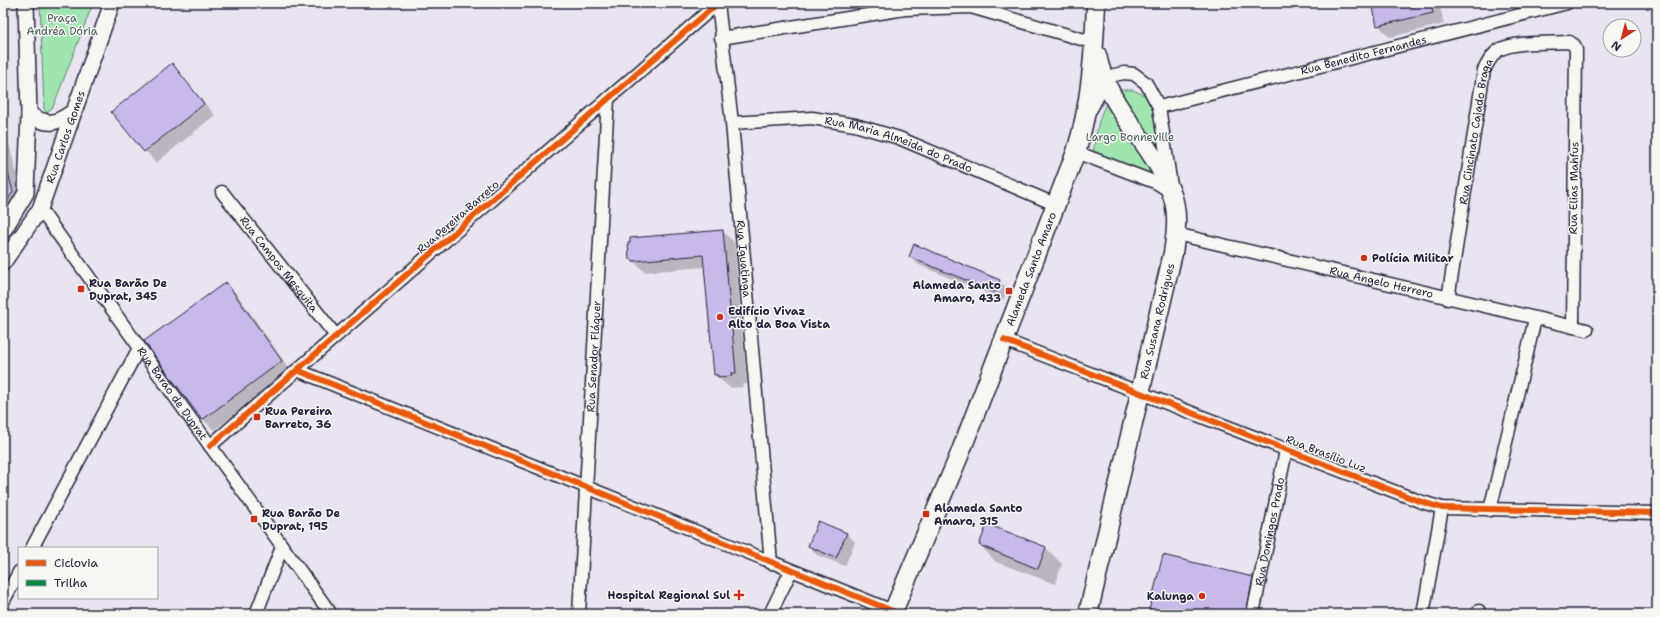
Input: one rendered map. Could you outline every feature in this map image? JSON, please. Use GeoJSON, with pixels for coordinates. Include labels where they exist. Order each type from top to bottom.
{"type":"FeatureCollection","features":[{"type":"Feature","properties":{"kind":"main road","name":"Alameda Santo Amaro"},"geometry":{"type":"LineString","coordinates":[[895,613],[959,456],[1057,205],[1076,152],[1085,123],[1095,43],[1096,3]]}},
{"type":"Feature","properties":{"kind":"main road","name":"Rua Susana Rodrigues"},"geometry":{"type":"LineString","coordinates":[[1088,614],[1109,520],[1141,392],[1176,234],[1176,214],[1172,192],[1156,163],[1105,83],[1100,71],[1095,43]]}},
{"type":"Feature","properties":{"kind":"street","name":"Rua Carlos Gomes"},"geometry":{"type":"LineString","coordinates":[[3,231],[26,193],[28,114],[26,3]]}},
{"type":"Feature","properties":{"kind":"street","name":"Rua Carlos Gomes"},"geometry":{"type":"LineString","coordinates":[[3,264],[40,209],[112,3]]}},
{"type":"Feature","properties":{"kind":"street","name":"Rua Iguatinga"},"geometry":{"type":"LineString","coordinates":[[718,3],[732,123],[771,563]]}},
{"type":"Feature","properties":{"kind":"street","name":"Rua Pereira Barreto"},"geometry":{"type":"LineString","coordinates":[[210,446],[718,3]]}},
{"type":"Feature","properties":{"kind":"street","name":"Rua Benedito Fernandes"},"geometry":{"type":"LineString","coordinates":[[1159,107],[1567,3]]}},
{"type":"Feature","properties":{"kind":"street"},"geometry":{"type":"LineString","coordinates":[[721,38],[905,6],[972,5],[1095,43]]}},
{"type":"Feature","properties":{"kind":"street","name":"Rua Cincinato Cajado Braga"},"geometry":{"type":"LineString","coordinates":[[1448,299],[1484,70],[1489,59],[1499,50],[1522,44],[1569,42],[1574,45],[1576,50]]}},
{"type":"Feature","properties":{"kind":"street","name":"Rua Elias Mahfus"},"geometry":{"type":"LineString","coordinates":[[1572,327],[1576,50]]}},
{"type":"Feature","properties":{"kind":"street"},"geometry":{"type":"LineString","coordinates":[[1085,123],[1105,83],[1114,75],[1124,73],[1134,74],[1146,83],[1159,107],[1172,192]]}},
{"type":"Feature","properties":{"kind":"street","name":"Rua Senador Fláquer"},"geometry":{"type":"LineString","coordinates":[[579,614],[588,487],[608,99]]}},
{"type":"Feature","properties":{"kind":"street"},"geometry":{"type":"LineString","coordinates":[[28,114],[40,121],[51,123],[61,120],[74,111]]}},
{"type":"Feature","properties":{"kind":"street","name":"Rua Maria Almeida do Prado"},"geometry":{"type":"LineString","coordinates":[[732,123],[812,118],[854,125],[899,138],[1057,205]]}},
{"type":"Feature","properties":{"kind":"street"},"geometry":{"type":"LineString","coordinates":[[1076,152],[1157,183],[1172,192]]}},
{"type":"Feature","properties":{"kind":"street","name":"Rua Campos Mesquita"},"geometry":{"type":"LineString","coordinates":[[222,192],[336,336]]}},
{"type":"Feature","properties":{"kind":"street","name":"Rua Barão de Duprat"},"geometry":{"type":"LineString","coordinates":[[26,193],[40,209],[331,614]]}},
{"type":"Feature","properties":{"kind":"street","name":"Rua Ângelo Herrero"},"geometry":{"type":"LineString","coordinates":[[1176,234],[1448,299],[1587,330]]}},
{"type":"Feature","properties":{"kind":"street"},"geometry":{"type":"LineString","coordinates":[[1490,510],[1535,319]]}},
{"type":"Feature","properties":{"kind":"street","name":"Rua Brasílio Luz"},"geometry":{"type":"LineString","coordinates":[[1004,340],[1141,392],[1286,450],[1419,501],[1442,508],[1657,514]]}},
{"type":"Feature","properties":{"kind":"street"},"geometry":{"type":"LineString","coordinates":[[33,547],[139,348]]}},
{"type":"Feature","properties":{"kind":"street"},"geometry":{"type":"LineString","coordinates":[[296,370],[588,487],[895,613]]}},
{"type":"Feature","properties":{"kind":"street","name":"Rua Domingos Prado"},"geometry":{"type":"LineString","coordinates":[[1253,614],[1286,450]]}},
{"type":"Feature","properties":{"kind":"street"},"geometry":{"type":"LineString","coordinates":[[1422,614],[1442,508]]}},
{"type":"Feature","properties":{"kind":"street"},"geometry":{"type":"LineString","coordinates":[[256,614],[282,547]]}},
{"type":"Feature","properties":{"kind":"street"},"geometry":{"type":"LineString","coordinates":[[770,614],[791,571]]}},
{"type":"Feature","properties":{"kind":"street"},"geometry":{"type":"LineString","coordinates":[[3,602],[18,574]]}},
{"type":"Feature","properties":{"kind":"green space","name":"Praça Andréa Dória"},"geometry":{"type":"Polygon","coordinates":[[[40,3],[93,3],[53,107],[47,113],[44,109],[40,3]]]}},
{"type":"Feature","properties":{"kind":"green space","name":"Largo Bonneville"},"geometry":{"type":"Polygon","coordinates":[[[1118,90],[1133,90],[1146,96],[1158,110],[1167,184],[1092,158],[1102,112],[1111,96],[1118,90]]]}},
{"type":"Feature","properties":{"kind":"building"},"geometry":{"type":"Polygon","coordinates":[[[1372,3],[1431,3],[1433,13],[1377,26],[1372,3]]]}},
{"type":"Feature","properties":{"kind":"building"},"geometry":{"type":"Polygon","coordinates":[[[172,63],[204,104],[144,152],[111,112],[172,63]]]}},
{"type":"Feature","properties":{"kind":"building"},"geometry":{"type":"Polygon","coordinates":[[[3,165],[6,165],[13,192],[3,207],[3,165]]]}},
{"type":"Feature","properties":{"kind":"building","name":"Edifício Vivaz Alto da Boa Vista"},"geometry":{"type":"Polygon","coordinates":[[[723,230],[736,373],[731,373],[732,376],[718,377],[718,375],[714,375],[703,255],[633,261],[632,259],[629,259],[628,243],[630,243],[630,238],[723,230]]]}},
{"type":"Feature","properties":{"kind":"building"},"geometry":{"type":"Polygon","coordinates":[[[914,244],[1000,280],[995,292],[909,257],[914,244]]]}},
{"type":"Feature","properties":{"kind":"building"},"geometry":{"type":"Polygon","coordinates":[[[226,282],[282,361],[202,420],[144,341],[226,282]]]}},
{"type":"Feature","properties":{"kind":"building"},"geometry":{"type":"Polygon","coordinates":[[[818,521],[847,533],[836,558],[808,546],[818,521]]]}},
{"type":"Feature","properties":{"kind":"building"},"geometry":{"type":"Polygon","coordinates":[[[987,524],[1046,547],[1038,569],[979,545],[987,524]]]}},
{"type":"Feature","properties":{"kind":"building","name":"Kalunga"},"geometry":{"type":"Polygon","coordinates":[[[1163,555],[1253,577],[1246,614],[1148,614],[1163,555]]]}},
{"type":"Feature","properties":{"kind":"marked path"},"geometry":{"type":"LineString","coordinates":[[971,7],[972,3]]}},
{"type":"Feature","properties":{"kind":"cycle path"},"geometry":{"type":"LineString","coordinates":[[210,446],[718,3]]}},
{"type":"Feature","properties":{"kind":"cycle path"},"geometry":{"type":"LineString","coordinates":[[1004,340],[1419,501],[1442,508],[1657,513]]}},
{"type":"Feature","properties":{"kind":"cycle path"},"geometry":{"type":"LineString","coordinates":[[297,370],[900,614]]}},
{"type":"Feature","properties":{"kind":"place","name":"Polícia Militar"},"geometry":{"type":"Point","coordinates":[1364,258]}},
{"type":"Feature","properties":{"kind":"place","name":"Rua Barão De Duprat, 345"},"geometry":{"type":"Point","coordinates":[81,289]}},
{"type":"Feature","properties":{"kind":"place","name":"Alameda Santo Amaro, 433"},"geometry":{"type":"Point","coordinates":[1009,291]}},
{"type":"Feature","properties":{"kind":"place","name":"Edifício Vivaz Alto da Boa Vista"},"geometry":{"type":"Point","coordinates":[720,317]}},
{"type":"Feature","properties":{"kind":"place","name":"Rua Pereira Barreto, 36"},"geometry":{"type":"Point","coordinates":[257,417]}},
{"type":"Feature","properties":{"kind":"place","name":"Alameda Santo Amaro, 315"},"geometry":{"type":"Point","coordinates":[926,514]}},
{"type":"Feature","properties":{"kind":"place","name":"Rua Barão De Duprat, 195"},"geometry":{"type":"Point","coordinates":[254,519]}},
{"type":"Feature","properties":{"kind":"place","name":"Hospital Regional Sul"},"geometry":{"type":"Point","coordinates":[739,595]}},
{"type":"Feature","properties":{"kind":"place","name":"Kalunga"},"geometry":{"type":"Point","coordinates":[1202,596]}}]}
